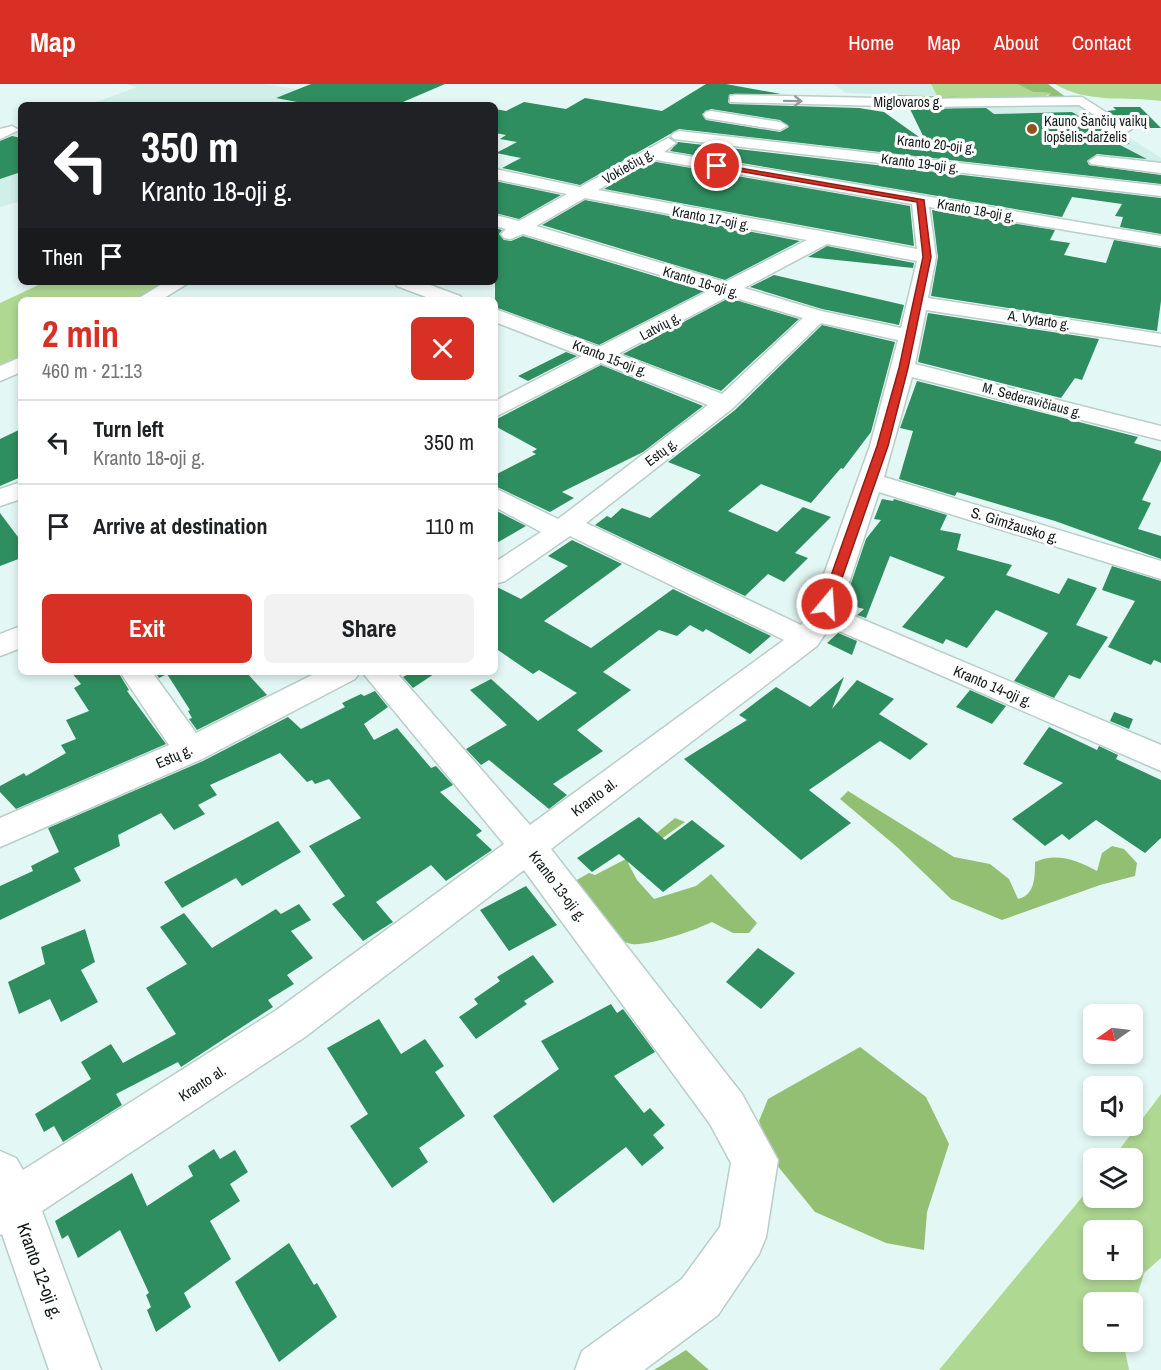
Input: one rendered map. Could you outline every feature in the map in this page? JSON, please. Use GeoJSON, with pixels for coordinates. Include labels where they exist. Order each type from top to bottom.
{"type":"FeatureCollection","features":[{"type":"Feature","properties":{"kind":"street","name":"Vokiečių g."},"geometry":{"type":"LineString","coordinates":[[498,240],[650,154],[758,84]]}},
{"type":"Feature","properties":{"kind":"street"},"geometry":{"type":"LineString","coordinates":[[811,84],[851,102]]}},
{"type":"Feature","properties":{"kind":"street","name":"Miglovaros g."},"geometry":{"type":"LineString","coordinates":[[735,99],[851,102],[1082,101],[1125,129]]}},
{"type":"Feature","properties":{"kind":"street"},"geometry":{"type":"LineString","coordinates":[[946,102],[952,121]]}},
{"type":"Feature","properties":{"kind":"street"},"geometry":{"type":"LineString","coordinates":[[711,115],[798,128]]}},
{"type":"Feature","properties":{"kind":"street"},"geometry":{"type":"LineString","coordinates":[[0,127],[12,130],[0,134]]}},
{"type":"Feature","properties":{"kind":"street","name":"Kranto 19-oji g."},"geometry":{"type":"LineString","coordinates":[[679,136],[1161,191]]}},
{"type":"Feature","properties":{"kind":"street","name":"Kranto 18-oji g."},"geometry":{"type":"LineString","coordinates":[[650,154],[1161,241]]}},
{"type":"Feature","properties":{"kind":"street"},"geometry":{"type":"LineString","coordinates":[[1085,160],[1161,168]]}},
{"type":"Feature","properties":{"kind":"street","name":"Kranto 17-oji g."},"geometry":{"type":"LineString","coordinates":[[498,175],[582,193],[927,257]]}},
{"type":"Feature","properties":{"kind":"street"},"geometry":{"type":"LineString","coordinates":[[815,627],[892,414],[927,257],[920,200]]}},
{"type":"Feature","properties":{"kind":"street","name":"Kranto 16-oji g."},"geometry":{"type":"LineString","coordinates":[[498,221],[817,316],[906,352]]}},
{"type":"Feature","properties":{"kind":"street","name":"Latvių g."},"geometry":{"type":"LineString","coordinates":[[498,408],[823,239]]}},
{"type":"Feature","properties":{"kind":"street"},"geometry":{"type":"LineString","coordinates":[[152,297],[174,285]]}},
{"type":"Feature","properties":{"kind":"street"},"geometry":{"type":"LineString","coordinates":[[399,297],[415,285]]}},
{"type":"Feature","properties":{"kind":"street"},"geometry":{"type":"LineString","coordinates":[[418,285],[446,297]]}},
{"type":"Feature","properties":{"kind":"street","name":"A. Vytarto g."},"geometry":{"type":"LineString","coordinates":[[916,302],[1161,340]]}},
{"type":"Feature","properties":{"kind":"street","name":"Kranto 15-oji g."},"geometry":{"type":"LineString","coordinates":[[498,316],[725,403]]}},
{"type":"Feature","properties":{"kind":"street","name":"Estų g."},"geometry":{"type":"LineString","coordinates":[[498,573],[564,528],[725,403],[817,316]]}},
{"type":"Feature","properties":{"kind":"street","name":"M. Sederavičiaus g."},"geometry":{"type":"LineString","coordinates":[[906,352],[1161,433]]}},
{"type":"Feature","properties":{"kind":"street"},"geometry":{"type":"LineString","coordinates":[[0,374],[18,365]]}},
{"type":"Feature","properties":{"kind":"street","name":"S. Gimžausko g."},"geometry":{"type":"LineString","coordinates":[[868,481],[1161,570]]}},
{"type":"Feature","properties":{"kind":"street","name":"Kranto 14-oji g."},"geometry":{"type":"LineString","coordinates":[[498,497],[564,528],[815,627],[851,624],[1161,759]]}},
{"type":"Feature","properties":{"kind":"street","name":"Kranto al."},"geometry":{"type":"LineString","coordinates":[[5,1196],[210,1078],[290,1024],[528,847],[815,627]]}},
{"type":"Feature","properties":{"kind":"street"},"geometry":{"type":"LineString","coordinates":[[0,646],[18,637]]}},
{"type":"Feature","properties":{"kind":"street"},"geometry":{"type":"LineString","coordinates":[[138,675],[190,750]]}},
{"type":"Feature","properties":{"kind":"street","name":"Estų g."},"geometry":{"type":"LineString","coordinates":[[0,833],[190,750],[338,675]]}},
{"type":"Feature","properties":{"kind":"street","name":"Kranto 13-oji g."},"geometry":{"type":"LineString","coordinates":[[381,675],[528,847],[726,1108],[755,1160],[742,1237],[700,1297],[601,1370]]}},
{"type":"Feature","properties":{"kind":"street","name":"Kranto 12-oji g."},"geometry":{"type":"LineString","coordinates":[[5,1196],[75,1370]]}},
{"type":"Feature","properties":{"kind":"shaded area"},"geometry":{"type":"Polygon","coordinates":[[[126,84],[265,84],[376,102],[96,102],[137,87],[126,84]]]}},
{"type":"Feature","properties":{"kind":"shaded area"},"geometry":{"type":"Polygon","coordinates":[[[833,84],[931,84],[937,96],[846,93],[833,84]]]}},
{"type":"Feature","properties":{"kind":"shaded area","name":"Kauno Šančių vaikų lopšelis-darželis"},"geometry":{"type":"Polygon","coordinates":[[[949,103],[1078,105],[1161,158],[1161,166],[1118,162],[1088,142],[956,119],[949,103]]]}},
{"type":"Feature","properties":{"kind":"shaded area"},"geometry":{"type":"Polygon","coordinates":[[[18,130],[18,202],[0,207],[0,137],[18,130]]]}},
{"type":"Feature","properties":{"kind":"green space"},"geometry":{"type":"Polygon","coordinates":[[[931,84],[1017,84],[1033,92],[1051,93],[1043,97],[1015,100],[937,96],[931,84]]]}},
{"type":"Feature","properties":{"kind":"green space"},"geometry":{"type":"Polygon","coordinates":[[[1017,84],[1048,84],[1067,98],[1056,102],[1026,104],[946,98],[900,101],[902,97],[895,95],[1027,99],[1046,98],[1051,93],[1033,92],[1017,84]]]}},
{"type":"Feature","properties":{"kind":"green space"},"geometry":{"type":"Polygon","coordinates":[[[1055,84],[1161,84],[1161,101],[1094,97],[1055,84]]]}},
{"type":"Feature","properties":{"kind":"green space"},"geometry":{"type":"Polygon","coordinates":[[[39,285],[164,285],[141,297],[18,297],[18,362],[0,371],[0,303],[39,285]]]}},
{"type":"Feature","properties":{"kind":"green space"},"geometry":{"type":"Polygon","coordinates":[[[848,791],[954,857],[990,864],[1009,879],[1018,899],[1028,894],[1033,885],[1035,862],[1043,859],[1066,859],[1097,871],[1102,853],[1112,846],[1124,849],[1137,863],[1135,876],[1100,885],[1002,920],[951,899],[897,847],[840,799],[848,791]]]}},
{"type":"Feature","properties":{"kind":"green space"},"geometry":{"type":"Polygon","coordinates":[[[675,818],[685,822],[628,863],[637,880],[654,899],[696,886],[711,874],[757,923],[749,933],[733,933],[712,922],[661,940],[632,944],[625,942],[607,928],[568,885],[589,873],[595,875],[624,860],[675,818]]]}},
{"type":"Feature","properties":{"kind":"green space"},"geometry":{"type":"Polygon","coordinates":[[[860,1047],[926,1097],[949,1144],[927,1212],[924,1250],[886,1243],[815,1212],[776,1164],[759,1121],[768,1099],[860,1047]]]}},
{"type":"Feature","properties":{"kind":"green space"},"geometry":{"type":"Polygon","coordinates":[[[1161,1094],[1161,1258],[1143,1276],[1143,1220],[1083,1220],[1083,1280],[1142,1280],[1138,1292],[1083,1292],[1083,1352],[1125,1352],[1129,1370],[939,1370],[1083,1196],[1083,1208],[1143,1208],[1143,1148],[1120,1148],[1130,1136],[1143,1136],[1143,1118],[1161,1094]]]}},
{"type":"Feature","properties":{"kind":"green space"},"geometry":{"type":"Polygon","coordinates":[[[686,1350],[709,1370],[654,1370],[686,1350]]]}},
{"type":"Feature","properties":{"kind":"building"},"geometry":{"type":"Polygon","coordinates":[[[311,84],[445,84],[403,102],[297,102],[276,98],[311,84]]]}},
{"type":"Feature","properties":{"kind":"building"},"geometry":{"type":"Polygon","coordinates":[[[706,84],[726,84],[781,94],[730,94],[728,102],[730,104],[859,108],[884,112],[926,142],[910,109],[986,108],[994,114],[1072,112],[1087,121],[1087,113],[1110,128],[1100,128],[1130,144],[1120,145],[1147,159],[1097,154],[1087,161],[1089,165],[1161,175],[1161,184],[679,129],[580,185],[502,168],[521,158],[498,153],[517,142],[500,139],[506,135],[498,134],[498,110],[506,111],[524,102],[566,109],[585,98],[662,111],[706,84]],[[711,109],[702,114],[706,120],[780,132],[789,127],[780,120],[711,109]]]}},
{"type":"Feature","properties":{"kind":"building"},"geometry":{"type":"Polygon","coordinates":[[[1113,107],[1140,107],[1161,128],[1134,128],[1107,111],[1116,110],[1113,107]]]}},
{"type":"Feature","properties":{"kind":"building"},"geometry":{"type":"Polygon","coordinates":[[[12,136],[18,137],[18,173],[0,179],[0,141],[12,136]]]}},
{"type":"Feature","properties":{"kind":"building"},"geometry":{"type":"Polygon","coordinates":[[[678,142],[1161,198],[1161,234],[1120,227],[1123,217],[1115,216],[1122,204],[1072,197],[1062,217],[670,151],[678,142]]]}},
{"type":"Feature","properties":{"kind":"building"},"geometry":{"type":"Polygon","coordinates":[[[651,161],[910,206],[914,246],[604,189],[651,161]]]}},
{"type":"Feature","properties":{"kind":"building"},"geometry":{"type":"Polygon","coordinates":[[[498,182],[561,195],[519,219],[498,214],[498,182]]]}},
{"type":"Feature","properties":{"kind":"building"},"geometry":{"type":"Polygon","coordinates":[[[585,200],[800,241],[725,280],[542,225],[585,200]]]}},
{"type":"Feature","properties":{"kind":"building"},"geometry":{"type":"Polygon","coordinates":[[[932,210],[1055,230],[1050,240],[1070,243],[1064,255],[1106,263],[1114,240],[1161,248],[1161,301],[1157,331],[931,296],[938,257],[932,210]]]}},
{"type":"Feature","properties":{"kind":"building"},"geometry":{"type":"Polygon","coordinates":[[[498,229],[502,230],[499,234],[504,240],[511,241],[523,236],[704,291],[599,345],[498,308],[498,297],[495,297],[495,285],[498,285],[498,229]]]}},
{"type":"Feature","properties":{"kind":"building"},"geometry":{"type":"Polygon","coordinates":[[[827,246],[914,263],[913,268],[808,257],[827,246]]]}},
{"type":"Feature","properties":{"kind":"building"},"geometry":{"type":"Polygon","coordinates":[[[774,275],[904,305],[899,325],[822,309],[750,287],[774,275]]]}},
{"type":"Feature","properties":{"kind":"building"},"geometry":{"type":"Polygon","coordinates":[[[729,298],[799,319],[721,391],[623,354],[729,298]]]}},
{"type":"Feature","properties":{"kind":"building"},"geometry":{"type":"Polygon","coordinates":[[[928,313],[1099,339],[1082,380],[1075,378],[1061,398],[918,362],[928,313]]]}},
{"type":"Feature","properties":{"kind":"building"},"geometry":{"type":"Polygon","coordinates":[[[822,325],[895,342],[871,432],[843,469],[841,468],[811,503],[761,484],[728,511],[777,532],[803,507],[831,517],[795,553],[808,558],[784,582],[768,574],[745,596],[595,525],[607,516],[611,518],[622,508],[650,518],[701,475],[668,462],[735,410],[822,325]]]}},
{"type":"Feature","properties":{"kind":"building"},"geometry":{"type":"Polygon","coordinates":[[[566,352],[577,356],[528,381],[518,376],[566,352]]]}},
{"type":"Feature","properties":{"kind":"building"},"geometry":{"type":"Polygon","coordinates":[[[601,365],[703,406],[643,452],[562,492],[574,498],[550,512],[498,487],[498,473],[536,454],[532,452],[537,449],[498,428],[498,418],[601,365]]]}},
{"type":"Feature","properties":{"kind":"building"},"geometry":{"type":"Polygon","coordinates":[[[917,381],[1138,437],[1134,443],[1161,451],[1161,461],[1142,500],[1151,503],[1138,529],[1161,536],[1161,559],[1055,521],[957,492],[955,496],[899,479],[913,431],[900,428],[917,381]]]}},
{"type":"Feature","properties":{"kind":"building"},"geometry":{"type":"Polygon","coordinates":[[[18,430],[18,478],[0,486],[0,439],[18,430]]]}},
{"type":"Feature","properties":{"kind":"building"},"geometry":{"type":"Polygon","coordinates":[[[882,499],[893,501],[894,499],[947,515],[940,530],[961,534],[957,550],[1012,565],[1006,575],[1059,594],[1068,578],[1097,588],[1076,625],[1108,637],[1080,679],[1069,675],[1054,698],[1014,681],[1048,633],[996,610],[967,648],[946,639],[943,644],[902,627],[945,577],[890,556],[866,618],[857,615],[864,609],[844,604],[866,539],[881,520],[874,519],[882,499]]]}},
{"type":"Feature","properties":{"kind":"building"},"geometry":{"type":"Polygon","coordinates":[[[498,512],[526,526],[498,542],[498,512]]]}},
{"type":"Feature","properties":{"kind":"building"},"geometry":{"type":"Polygon","coordinates":[[[0,513],[18,537],[18,559],[0,566],[0,513]]]}},
{"type":"Feature","properties":{"kind":"building"},"geometry":{"type":"Polygon","coordinates":[[[572,540],[622,564],[544,621],[591,648],[673,589],[771,636],[750,654],[706,629],[703,632],[690,625],[677,636],[659,630],[603,672],[631,690],[577,730],[603,751],[553,784],[567,795],[549,809],[489,760],[481,765],[466,749],[507,725],[470,690],[491,679],[538,721],[577,693],[539,670],[533,674],[498,650],[498,588],[521,599],[568,566],[548,556],[572,540]]]}},
{"type":"Feature","properties":{"kind":"building"},"geometry":{"type":"Polygon","coordinates":[[[1112,566],[1161,581],[1161,663],[1154,660],[1151,665],[1108,647],[1135,601],[1102,590],[1112,566]]]}},
{"type":"Feature","properties":{"kind":"building"},"geometry":{"type":"Polygon","coordinates":[[[838,633],[857,641],[852,655],[827,643],[838,633]]]}},
{"type":"Feature","properties":{"kind":"building"},"geometry":{"type":"Polygon","coordinates":[[[74,675],[120,675],[129,690],[127,691],[166,744],[16,809],[0,792],[0,786],[24,773],[26,776],[66,753],[61,745],[76,739],[66,720],[89,711],[74,688],[81,684],[74,675]]]}},
{"type":"Feature","properties":{"kind":"building"},"geometry":{"type":"Polygon","coordinates":[[[168,675],[249,675],[267,695],[197,730],[189,719],[192,718],[188,711],[190,710],[168,675]]]}},
{"type":"Feature","properties":{"kind":"building"},"geometry":{"type":"Polygon","coordinates":[[[407,675],[432,675],[413,688],[403,677],[407,675]]]}},
{"type":"Feature","properties":{"kind":"building"},"geometry":{"type":"Polygon","coordinates":[[[844,677],[832,709],[857,680],[894,699],[879,714],[928,744],[910,760],[880,741],[809,790],[851,823],[801,860],[684,759],[747,720],[739,715],[776,687],[810,707],[844,677]]]}},
{"type":"Feature","properties":{"kind":"building"},"geometry":{"type":"Polygon","coordinates":[[[970,690],[1006,706],[992,724],[956,707],[970,690]]]}},
{"type":"Feature","properties":{"kind":"building"},"geometry":{"type":"Polygon","coordinates":[[[375,691],[388,707],[364,724],[374,740],[397,728],[431,768],[436,766],[453,785],[440,792],[482,831],[476,835],[492,850],[446,881],[431,865],[376,902],[393,922],[363,941],[332,904],[345,896],[309,846],[361,818],[329,779],[315,784],[312,780],[307,782],[280,753],[210,785],[217,795],[198,805],[205,814],[174,830],[161,813],[118,835],[120,846],[74,868],[81,881],[0,920],[0,886],[33,871],[31,866],[59,852],[48,828],[203,761],[288,717],[301,729],[345,707],[342,703],[361,694],[364,696],[375,691]]]}},
{"type":"Feature","properties":{"kind":"building"},"geometry":{"type":"Polygon","coordinates":[[[1114,712],[1133,719],[1129,729],[1110,721],[1114,712]]]}},
{"type":"Feature","properties":{"kind":"building"},"geometry":{"type":"Polygon","coordinates":[[[1049,727],[1097,750],[1099,746],[1118,755],[1116,759],[1161,780],[1161,838],[1145,853],[1096,820],[1069,840],[1062,834],[1045,846],[1012,819],[1063,783],[1023,764],[1049,727]]]}},
{"type":"Feature","properties":{"kind":"building"},"geometry":{"type":"Polygon","coordinates":[[[639,817],[665,840],[692,820],[725,846],[663,892],[619,854],[592,872],[577,858],[639,817]]]}},
{"type":"Feature","properties":{"kind":"building"},"geometry":{"type":"Polygon","coordinates":[[[278,821],[301,852],[242,886],[236,878],[182,908],[164,882],[278,821]]]}},
{"type":"Feature","properties":{"kind":"building"},"geometry":{"type":"Polygon","coordinates":[[[526,886],[557,925],[509,951],[480,910],[526,886]]]}},
{"type":"Feature","properties":{"kind":"building"},"geometry":{"type":"Polygon","coordinates":[[[299,904],[311,920],[291,931],[313,958],[287,975],[294,984],[268,1000],[273,1007],[181,1067],[178,1062],[116,1094],[122,1105],[63,1142],[54,1126],[44,1132],[35,1114],[91,1079],[81,1062],[111,1044],[123,1063],[176,1034],[146,988],[187,964],[160,927],[184,913],[212,948],[276,909],[281,914],[299,904]]]}},
{"type":"Feature","properties":{"kind":"building"},"geometry":{"type":"Polygon","coordinates":[[[85,929],[95,962],[81,970],[98,1002],[61,1022],[50,999],[19,1014],[8,982],[45,964],[41,947],[85,929]]]}},
{"type":"Feature","properties":{"kind":"building"},"geometry":{"type":"Polygon","coordinates":[[[758,948],[795,973],[761,1009],[726,982],[758,948]]]}},
{"type":"Feature","properties":{"kind":"building"},"geometry":{"type":"Polygon","coordinates":[[[533,955],[554,982],[524,1001],[527,1004],[476,1039],[459,1017],[478,1004],[474,999],[500,981],[497,977],[533,955]]]}},
{"type":"Feature","properties":{"kind":"building"},"geometry":{"type":"Polygon","coordinates":[[[611,1004],[617,1013],[623,1009],[655,1052],[614,1076],[644,1113],[650,1108],[665,1125],[653,1135],[664,1148],[642,1166],[626,1147],[553,1203],[493,1116],[559,1069],[541,1041],[611,1004]]]}},
{"type":"Feature","properties":{"kind":"building"},"geometry":{"type":"Polygon","coordinates":[[[379,1019],[401,1054],[425,1039],[444,1066],[435,1072],[465,1116],[419,1148],[428,1162],[392,1188],[350,1126],[368,1114],[327,1048],[379,1019]]]}},
{"type":"Feature","properties":{"kind":"building"},"geometry":{"type":"Polygon","coordinates":[[[214,1149],[220,1159],[235,1150],[248,1172],[230,1184],[240,1201],[210,1221],[231,1259],[184,1293],[191,1307],[156,1332],[147,1310],[151,1307],[146,1295],[149,1293],[120,1230],[78,1258],[68,1235],[62,1239],[55,1221],[132,1173],[147,1206],[193,1176],[188,1166],[214,1149]]]}},
{"type":"Feature","properties":{"kind":"building"},"geometry":{"type":"Polygon","coordinates":[[[289,1243],[314,1285],[317,1283],[337,1317],[279,1362],[235,1282],[289,1243]]]}},
{"type":"Feature","properties":{"kind":"place","name":"Kauno Šančių vaikų lopšelis-darželis"},"geometry":{"type":"Point","coordinates":[1032,129]}},
{"type":"Feature","properties":{"kind":"route"},"geometry":{"type":"LineString","coordinates":[[717,166],[920,200],[927,257],[903,368],[882,446],[827,604]]}}]}
